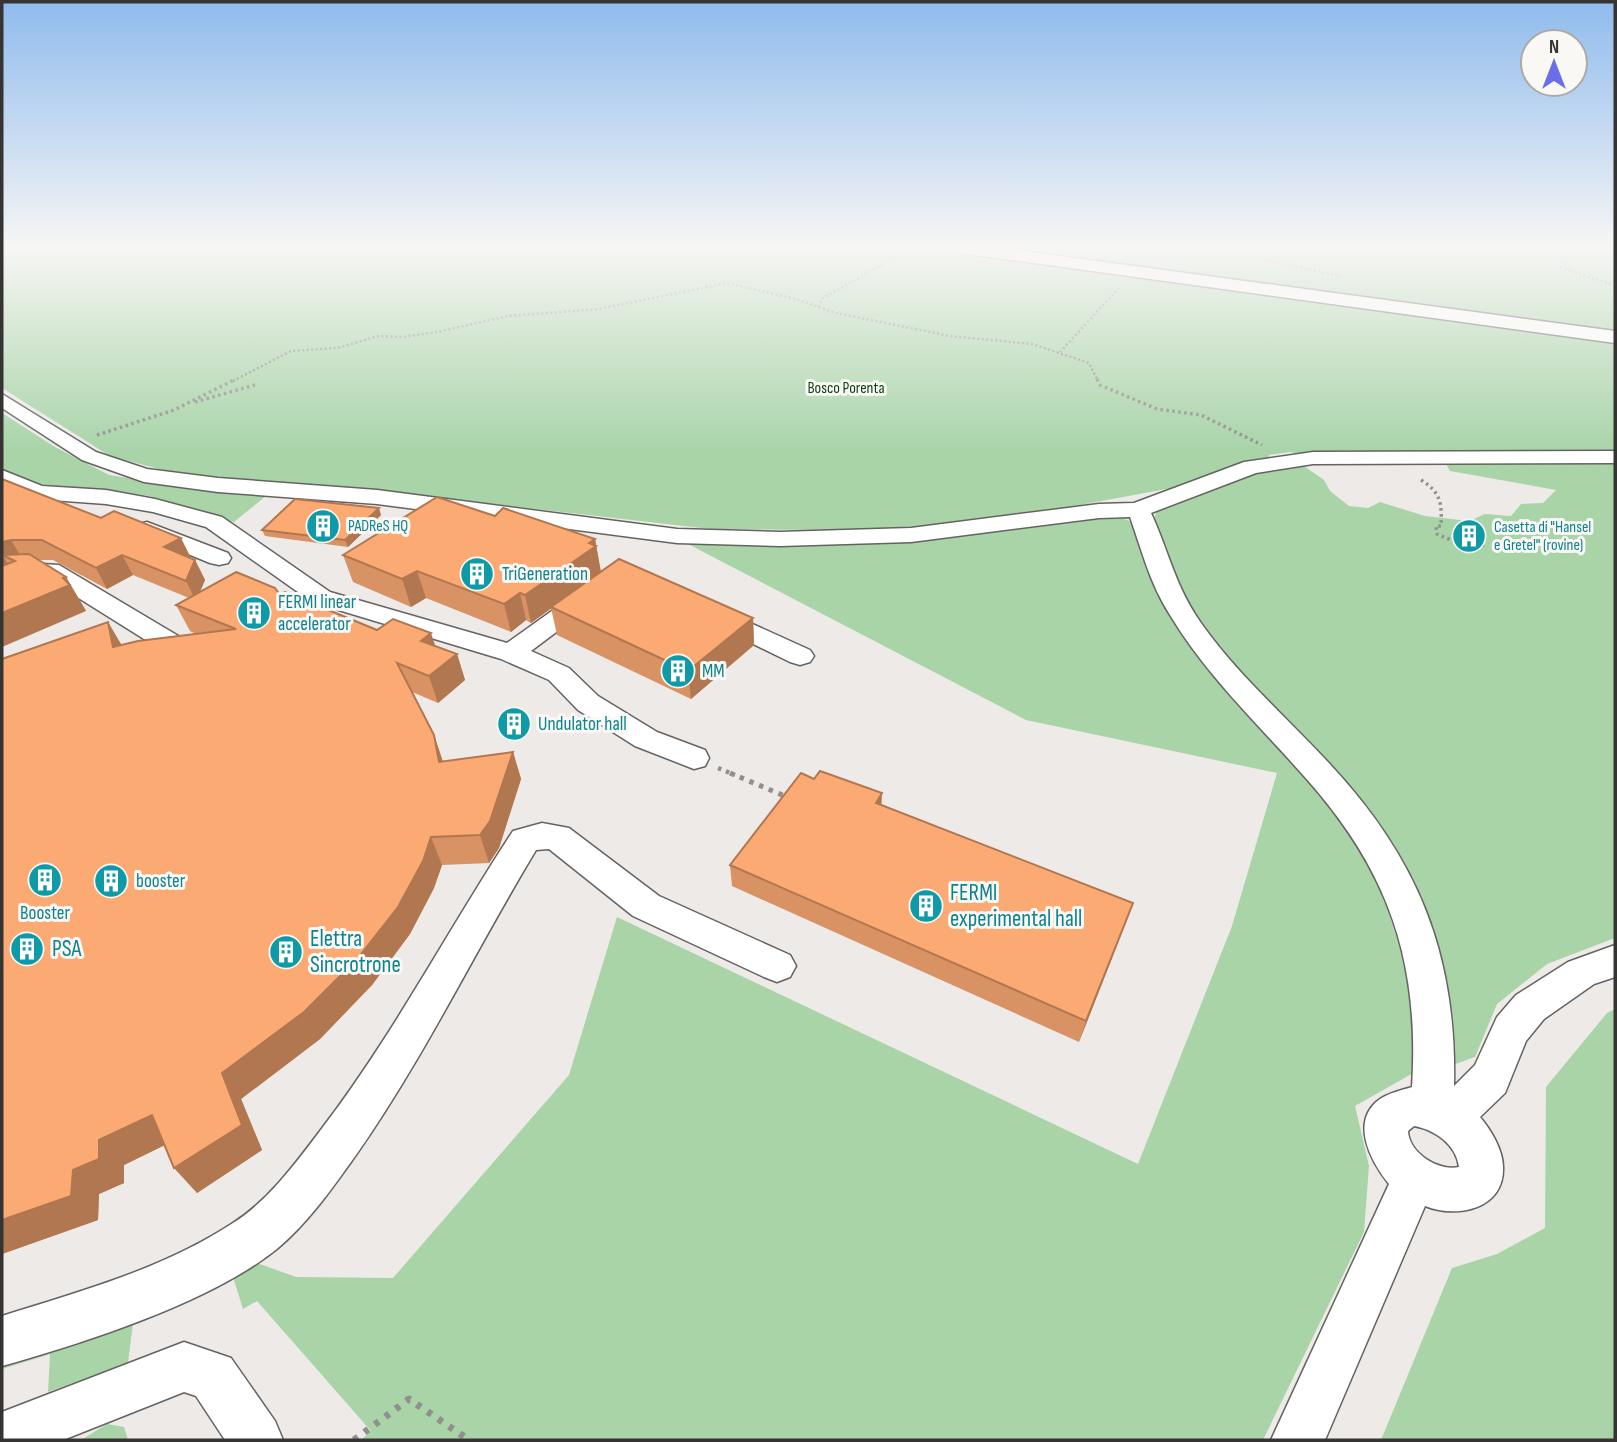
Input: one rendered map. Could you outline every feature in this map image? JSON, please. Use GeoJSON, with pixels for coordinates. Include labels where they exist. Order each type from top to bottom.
{"type":"FeatureCollection","features":[{"type":"Feature","properties":{"kind":"main road"},"geometry":{"type":"LineString","coordinates":[[1452,315],[1615,337]]}},
{"type":"Feature","properties":{"kind":"street"},"geometry":{"type":"LineString","coordinates":[[2,400],[111,465],[176,481],[376,498],[677,536],[792,539],[911,535],[1099,510],[1138,510],[1229,474],[1290,461],[1615,457]]}},
{"type":"Feature","properties":{"kind":"street"},"geometry":{"type":"LineString","coordinates":[[2,477],[38,492],[100,510],[219,558]]}},
{"type":"Feature","properties":{"kind":"street"},"geometry":{"type":"LineString","coordinates":[[38,492],[55,508],[79,517]]}},
{"type":"Feature","properties":{"kind":"street"},"geometry":{"type":"LineString","coordinates":[[38,492],[106,497],[155,506],[214,522],[321,597],[511,653],[559,674],[587,703],[646,738],[694,758]]}},
{"type":"Feature","properties":{"kind":"street"},"geometry":{"type":"LineString","coordinates":[[1138,510],[1145,524],[1155,560],[1180,611],[1244,696],[1316,769],[1349,808],[1381,854],[1406,904],[1424,958],[1434,1022],[1441,1113]]}},
{"type":"Feature","properties":{"kind":"street"},"geometry":{"type":"LineString","coordinates":[[2,575],[24,570],[50,570],[159,635],[112,641]]}},
{"type":"Feature","properties":{"kind":"street"},"geometry":{"type":"LineString","coordinates":[[511,653],[610,581]]}},
{"type":"Feature","properties":{"kind":"street"},"geometry":{"type":"LineString","coordinates":[[697,607],[774,641],[800,656]]}},
{"type":"Feature","properties":{"kind":"street"},"geometry":{"type":"LineString","coordinates":[[2,1341],[134,1298],[208,1264],[253,1238],[315,1174],[369,1101],[525,839],[557,837],[646,906],[777,966]]}},
{"type":"Feature","properties":{"kind":"street"},"geometry":{"type":"LineString","coordinates":[[1441,1113],[1490,1079],[1511,1030],[1530,1007],[1581,973],[1615,961]]}},
{"type":"Feature","properties":{"kind":"street"},"geometry":{"type":"LineString","coordinates":[[1414,1106],[1441,1113],[1466,1132],[1477,1148],[1482,1165],[1478,1178],[1469,1189],[1453,1192],[1434,1188],[1415,1178],[1398,1163],[1388,1146],[1385,1130],[1389,1117],[1399,1108],[1414,1106]]}},
{"type":"Feature","properties":{"kind":"street"},"geometry":{"type":"LineString","coordinates":[[1298,1440],[1415,1178]]}},
{"type":"Feature","properties":{"kind":"street"},"geometry":{"type":"LineString","coordinates":[[2,1439],[184,1367],[213,1376],[256,1440]]}},
{"type":"Feature","properties":{"kind":"path"},"geometry":{"type":"LineString","coordinates":[[183,406],[291,351],[337,348],[379,336],[401,337],[437,332],[514,315]]}},
{"type":"Feature","properties":{"kind":"path"},"geometry":{"type":"LineString","coordinates":[[856,315],[950,336],[1032,344],[1060,352],[1089,363],[1100,385],[1157,409],[1201,415],[1290,461]]}},
{"type":"Feature","properties":{"kind":"path"},"geometry":{"type":"LineString","coordinates":[[1060,352],[1095,315]]}},
{"type":"Feature","properties":{"kind":"path"},"geometry":{"type":"LineString","coordinates":[[71,443],[258,384]]}},
{"type":"Feature","properties":{"kind":"path"},"geometry":{"type":"LineString","coordinates":[[1384,458],[1439,490],[1442,520],[1441,526],[1436,526],[1437,534],[1465,546],[1485,545]]}},
{"type":"Feature","properties":{"kind":"path"},"geometry":{"type":"LineString","coordinates":[[694,758],[790,799]]}},
{"type":"Feature","properties":{"kind":"path"},"geometry":{"type":"LineString","coordinates":[[355,1440],[409,1399],[469,1440]]}},
{"type":"Feature","properties":{"kind":"green space","name":"Bosco Porenta"},"geometry":{"type":"Polygon","coordinates":[[[2,315],[1428,315],[1615,341],[1615,453],[1302,455],[1291,452],[1269,455],[1269,459],[1227,468],[1172,488],[965,526],[833,530],[710,529],[370,490],[178,474],[110,456],[2,388],[2,315]]]}},
{"type":"Feature","properties":{"kind":"green space"},"geometry":{"type":"Polygon","coordinates":[[[1494,315],[1615,315],[1615,332],[1494,315]]]}},
{"type":"Feature","properties":{"kind":"green space"},"geometry":{"type":"Polygon","coordinates":[[[2,413],[55,447],[109,475],[203,490],[267,495],[234,522],[149,496],[108,490],[43,487],[2,470],[2,413]]]}},
{"type":"Feature","properties":{"kind":"green space"},"geometry":{"type":"Polygon","coordinates":[[[1615,461],[1615,938],[1547,964],[1497,1004],[1475,1057],[1450,1066],[1438,952],[1199,627],[1158,542],[1154,520],[1157,509],[1254,472],[1301,464],[1324,480],[1330,491],[1349,506],[1368,508],[1380,502],[1425,516],[1469,521],[1485,514],[1511,516],[1521,504],[1543,503],[1556,490],[1450,471],[1446,464],[1615,461]]]}},
{"type":"Feature","properties":{"kind":"green space"},"geometry":{"type":"Polygon","coordinates":[[[1117,515],[1137,525],[1145,557],[1314,778],[1390,891],[1419,1033],[1415,1072],[1355,1106],[1369,1166],[1364,1232],[1263,1440],[361,1440],[371,1431],[257,1301],[243,1309],[233,1277],[133,1323],[128,1363],[48,1392],[50,1354],[2,1369],[2,1359],[246,1259],[296,1277],[393,1278],[569,1075],[617,917],[1138,1164],[1232,926],[1277,773],[1026,720],[688,544],[814,546],[938,539],[1117,515]]]}},
{"type":"Feature","properties":{"kind":"green space"},"geometry":{"type":"Polygon","coordinates":[[[1615,1009],[1615,1440],[1381,1440],[1452,1268],[1497,1254],[1545,1228],[1546,1087],[1607,1013],[1615,1009]]]}},
{"type":"Feature","properties":{"kind":"green space"},"geometry":{"type":"Polygon","coordinates":[[[107,1424],[124,1427],[128,1440],[81,1440],[107,1424]]]}},
{"type":"Feature","properties":{"kind":"building"},"geometry":{"type":"Polygon","coordinates":[[[2,479],[101,518],[114,511],[181,538],[164,547],[195,560],[186,581],[122,555],[96,568],[42,540],[2,542],[2,479]]]}},
{"type":"Feature","properties":{"kind":"building"},"geometry":{"type":"Polygon","coordinates":[[[437,497],[495,516],[503,508],[595,539],[589,543],[596,546],[525,595],[520,593],[504,604],[417,571],[402,579],[343,555],[437,497]]]}},
{"type":"Feature","properties":{"kind":"building","name":"PADReS HQ"},"geometry":{"type":"Polygon","coordinates":[[[295,499],[379,508],[345,540],[262,530],[295,499]]]}},
{"type":"Feature","properties":{"kind":"building"},"geometry":{"type":"Polygon","coordinates":[[[29,554],[66,577],[63,578],[70,585],[2,613],[2,566],[15,561],[2,555],[29,554]]]}},
{"type":"Feature","properties":{"kind":"building"},"geometry":{"type":"Polygon","coordinates":[[[619,559],[753,618],[688,671],[551,607],[619,559]]]}},
{"type":"Feature","properties":{"kind":"building","name":"Elettra Sincrotrone"},"geometry":{"type":"Polygon","coordinates":[[[236,572],[275,588],[280,595],[285,592],[377,630],[393,619],[431,633],[421,641],[457,654],[429,676],[397,663],[434,735],[439,762],[513,752],[490,821],[480,835],[431,837],[423,861],[398,907],[358,958],[304,1012],[222,1073],[242,1125],[174,1168],[152,1115],[99,1140],[99,1159],[73,1170],[71,1196],[2,1220],[2,659],[108,622],[113,647],[138,641],[236,629],[176,605],[236,572]]]}},
{"type":"Feature","properties":{"kind":"building","name":"FERMI experimental hall"},"geometry":{"type":"Polygon","coordinates":[[[820,771],[882,793],[876,803],[1133,903],[1086,1021],[730,865],[801,773],[814,779],[820,771]]]}},
{"type":"Feature","properties":{"kind":"place","name":"PADReS HQ"},"geometry":{"type":"Point","coordinates":[323,526]}},
{"type":"Feature","properties":{"kind":"place","name":"Casetta di \"Hansel e Gretel\" (rovine)"},"geometry":{"type":"Point","coordinates":[1469,536]}},
{"type":"Feature","properties":{"kind":"place","name":"TriGeneration"},"geometry":{"type":"Point","coordinates":[477,574]}},
{"type":"Feature","properties":{"kind":"place","name":"FERMI linear accelerator"},"geometry":{"type":"Point","coordinates":[254,613]}},
{"type":"Feature","properties":{"kind":"place","name":"MM"},"geometry":{"type":"Point","coordinates":[678,671]}},
{"type":"Feature","properties":{"kind":"place","name":"Undulator hall"},"geometry":{"type":"Point","coordinates":[514,724]}},
{"type":"Feature","properties":{"kind":"place","name":"Booster"},"geometry":{"type":"Point","coordinates":[45,880]}},
{"type":"Feature","properties":{"kind":"place","name":"booster"},"geometry":{"type":"Point","coordinates":[111,881]}},
{"type":"Feature","properties":{"kind":"place","name":"FERMI experimental hall"},"geometry":{"type":"Point","coordinates":[926,906]}},
{"type":"Feature","properties":{"kind":"place","name":"PSA"},"geometry":{"type":"Point","coordinates":[27,949]}},
{"type":"Feature","properties":{"kind":"place","name":"Elettra Sincrotrone"},"geometry":{"type":"Point","coordinates":[286,952]}}]}
